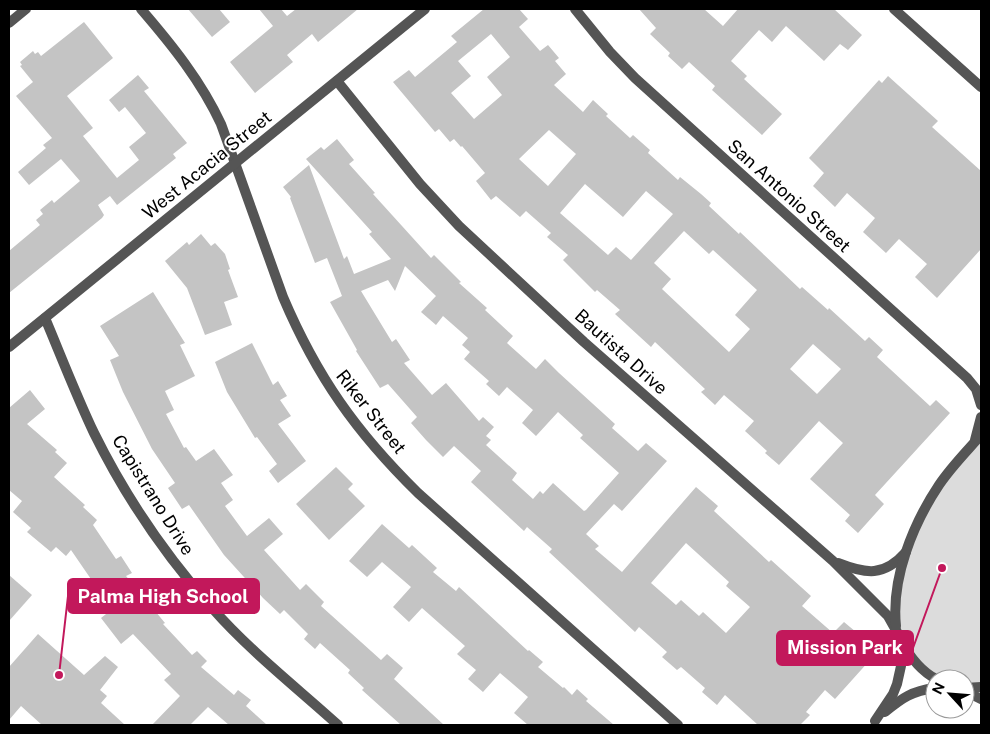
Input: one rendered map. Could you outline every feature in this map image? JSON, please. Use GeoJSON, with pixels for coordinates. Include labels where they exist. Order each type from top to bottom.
{"type":"FeatureCollection","features":[{"type":"Feature","properties":{"kind":"street"},"geometry":{"type":"LineString","coordinates":[[9,23],[26,9]]}},
{"type":"Feature","properties":{"kind":"street","name":"Riker Street"},"geometry":{"type":"LineString","coordinates":[[141,9],[189,68],[203,89],[221,124],[283,297],[295,325],[329,388],[345,412],[381,456],[418,493],[678,725]]}},
{"type":"Feature","properties":{"kind":"street","name":"West Acacia Street"},"geometry":{"type":"LineString","coordinates":[[9,347],[425,9]]}},
{"type":"Feature","properties":{"kind":"street","name":"San Antonio Street"},"geometry":{"type":"LineString","coordinates":[[575,9],[610,52],[635,78],[967,378],[976,389],[981,405]]}},
{"type":"Feature","properties":{"kind":"street"},"geometry":{"type":"LineString","coordinates":[[894,9],[981,87]]}},
{"type":"Feature","properties":{"kind":"street","name":"Bautista Drive"},"geometry":{"type":"LineString","coordinates":[[337,81],[420,184],[459,226],[584,342],[833,561],[878,604],[893,622],[908,655],[925,671]]}},
{"type":"Feature","properties":{"kind":"street","name":"Capistrano Drive"},"geometry":{"type":"LineString","coordinates":[[45,318],[94,432],[113,469],[139,512],[178,566],[220,616],[252,648],[338,725]]}},
{"type":"Feature","properties":{"kind":"street"},"geometry":{"type":"LineString","coordinates":[[967,378],[981,386]]}},
{"type":"Feature","properties":{"kind":"street"},"geometry":{"type":"LineString","coordinates":[[874,723],[893,694],[900,674],[901,659],[896,607],[897,593],[908,549],[917,525],[936,490],[954,465],[978,439],[981,417]]}},
{"type":"Feature","properties":{"kind":"street"},"geometry":{"type":"LineString","coordinates":[[833,561],[860,572],[872,572],[892,564],[908,549]]}},
{"type":"Feature","properties":{"kind":"street"},"geometry":{"type":"LineString","coordinates":[[874,723],[907,695],[925,690]]}},
{"type":"Feature","properties":{"kind":"shaded area"},"geometry":{"type":"Polygon","coordinates":[[[981,435],[981,687],[975,687],[975,669],[925,670],[908,655],[896,621],[900,578],[928,503],[981,435]]]}},
{"type":"Feature","properties":{"kind":"building"},"geometry":{"type":"Polygon","coordinates":[[[188,9],[219,9],[230,22],[212,37],[188,9]]]}},
{"type":"Feature","properties":{"kind":"building"},"geometry":{"type":"Polygon","coordinates":[[[259,9],[281,9],[287,16],[296,9],[358,9],[318,42],[312,34],[287,55],[293,62],[255,93],[230,62],[273,26],[259,9]]]}},
{"type":"Feature","properties":{"kind":"building"},"geometry":{"type":"Polygon","coordinates":[[[484,9],[519,9],[528,19],[519,27],[540,51],[548,45],[559,58],[555,61],[566,74],[554,85],[583,112],[593,100],[608,114],[606,116],[630,138],[633,135],[650,150],[648,153],[678,180],[680,177],[711,203],[709,206],[739,234],[740,232],[800,289],[802,287],[828,310],[829,308],[865,341],[869,337],[883,350],[877,357],[930,406],[936,400],[950,413],[875,495],[884,504],[858,533],[845,521],[850,515],[810,479],[843,443],[819,421],[779,465],[745,431],[754,421],[724,395],[715,405],[701,392],[705,389],[655,342],[651,347],[615,314],[620,310],[597,290],[595,292],[563,260],[568,255],[547,237],[551,233],[526,211],[520,217],[496,196],[491,200],[476,181],[485,173],[454,139],[450,142],[439,129],[435,132],[393,82],[409,70],[415,77],[457,42],[451,36],[484,9]],[[491,34],[458,61],[471,76],[451,93],[474,119],[502,95],[487,77],[510,57],[491,34]],[[549,130],[519,159],[548,186],[576,154],[549,130]],[[585,184],[560,213],[608,255],[616,247],[631,260],[673,214],[646,191],[623,217],[585,184]],[[684,231],[654,263],[671,279],[662,289],[729,352],[750,329],[735,315],[757,290],[713,250],[709,254],[684,231]],[[813,344],[790,369],[817,394],[841,369],[813,344]]]}},
{"type":"Feature","properties":{"kind":"building"},"geometry":{"type":"Polygon","coordinates":[[[639,9],[704,9],[723,26],[738,9],[834,9],[862,35],[848,50],[840,44],[824,61],[786,26],[772,42],[759,30],[731,61],[747,76],[744,79],[782,114],[762,135],[712,90],[715,86],[689,62],[682,69],[668,56],[670,53],[650,34],[656,28],[639,9]]]}},
{"type":"Feature","properties":{"kind":"building"},"geometry":{"type":"Polygon","coordinates":[[[84,22],[113,58],[67,96],[93,128],[83,136],[117,178],[139,160],[129,147],[146,133],[125,107],[119,112],[109,100],[138,75],[149,88],[144,91],[187,143],[173,154],[176,158],[117,205],[110,196],[98,205],[104,215],[102,218],[9,293],[9,251],[40,225],[36,220],[43,214],[40,210],[52,200],[54,203],[80,181],[61,159],[29,185],[18,172],[46,148],[43,145],[52,138],[16,96],[33,82],[20,66],[22,65],[20,62],[33,51],[35,54],[38,52],[41,56],[84,22]]]}},
{"type":"Feature","properties":{"kind":"building"},"geometry":{"type":"Polygon","coordinates":[[[888,76],[938,121],[932,127],[981,171],[981,249],[937,298],[915,277],[927,264],[899,239],[886,253],[863,232],[875,218],[847,193],[835,207],[813,186],[824,173],[809,158],[879,80],[882,83],[888,76]]]}},
{"type":"Feature","properties":{"kind":"building"},"geometry":{"type":"Polygon","coordinates":[[[337,139],[354,160],[349,164],[375,193],[373,194],[431,258],[434,255],[461,282],[459,283],[487,308],[485,310],[513,336],[507,343],[536,369],[545,359],[615,424],[612,428],[638,451],[646,443],[667,461],[622,511],[614,504],[586,534],[599,546],[595,549],[622,572],[696,487],[718,506],[714,511],[769,562],[771,560],[811,596],[802,606],[833,633],[844,622],[862,637],[854,647],[870,660],[835,699],[825,690],[806,712],[810,715],[800,725],[758,725],[725,695],[717,705],[702,692],[705,688],[681,667],[677,670],[662,657],[667,652],[639,627],[635,632],[549,552],[552,549],[527,527],[524,531],[471,482],[481,471],[454,446],[443,457],[426,440],[411,423],[417,417],[388,384],[380,388],[356,351],[330,302],[342,296],[327,258],[315,263],[291,197],[283,187],[309,165],[344,259],[347,256],[354,274],[391,259],[369,234],[372,232],[306,159],[321,147],[324,150],[337,139]],[[405,266],[395,291],[388,280],[361,291],[392,342],[396,339],[410,360],[404,363],[432,395],[446,383],[479,421],[483,417],[494,427],[486,436],[491,440],[486,445],[517,473],[512,480],[533,499],[540,491],[543,494],[553,483],[584,511],[586,510],[619,473],[580,438],[583,435],[558,412],[536,436],[522,423],[533,410],[507,387],[499,396],[486,384],[489,381],[464,359],[470,352],[462,345],[468,338],[443,316],[436,325],[421,312],[436,296],[405,266]],[[686,543],[651,583],[676,605],[681,600],[699,616],[703,612],[726,633],[750,607],[726,586],[729,582],[686,543]]]}},
{"type":"Feature","properties":{"kind":"building"},"geometry":{"type":"Polygon","coordinates":[[[201,234],[211,246],[215,243],[225,254],[230,269],[228,270],[238,297],[224,302],[232,325],[205,335],[187,288],[165,261],[187,242],[189,245],[201,234]]]}},
{"type":"Feature","properties":{"kind":"building"},"geometry":{"type":"Polygon","coordinates":[[[153,292],[185,343],[180,345],[195,376],[165,391],[174,410],[166,414],[184,448],[186,447],[196,461],[214,449],[233,475],[221,483],[233,500],[225,506],[247,536],[269,518],[283,534],[264,550],[300,590],[306,584],[324,602],[321,606],[381,660],[387,654],[403,668],[394,679],[444,725],[401,725],[362,690],[364,688],[348,673],[350,670],[320,643],[315,649],[304,639],[308,634],[284,610],[280,614],[263,598],[224,555],[189,505],[182,509],[168,488],[175,483],[152,449],[123,392],[110,360],[119,356],[100,326],[153,292]]]}},
{"type":"Feature","properties":{"kind":"building"},"geometry":{"type":"Polygon","coordinates":[[[252,343],[273,385],[278,381],[287,396],[280,400],[291,416],[278,424],[306,461],[278,483],[269,471],[277,464],[257,437],[255,438],[227,392],[215,362],[252,343]]]}},
{"type":"Feature","properties":{"kind":"building"},"geometry":{"type":"Polygon","coordinates":[[[30,390],[45,409],[27,424],[57,450],[55,452],[67,463],[54,477],[85,505],[83,507],[97,520],[93,525],[116,559],[121,556],[132,573],[126,576],[165,623],[163,624],[192,655],[197,651],[207,661],[201,667],[234,695],[238,690],[251,700],[246,706],[267,725],[229,725],[208,707],[190,725],[152,725],[180,696],[164,680],[171,674],[133,634],[121,644],[101,618],[120,603],[104,579],[95,585],[71,550],[66,556],[56,547],[51,552],[27,532],[31,528],[13,512],[22,501],[9,490],[9,408],[30,390]]]}},
{"type":"Feature","properties":{"kind":"building"},"geometry":{"type":"Polygon","coordinates":[[[336,467],[353,484],[348,489],[365,506],[329,540],[296,504],[336,467]]]}},
{"type":"Feature","properties":{"kind":"building"},"geometry":{"type":"Polygon","coordinates":[[[382,524],[409,548],[412,545],[437,568],[433,572],[456,591],[459,587],[528,651],[543,662],[538,667],[572,695],[577,689],[588,699],[586,701],[614,725],[528,725],[514,713],[528,697],[500,673],[483,692],[468,679],[476,670],[457,654],[465,646],[422,608],[409,622],[393,607],[411,587],[382,562],[367,577],[349,561],[382,524]]]}},
{"type":"Feature","properties":{"kind":"building"},"geometry":{"type":"Polygon","coordinates":[[[9,575],[32,595],[9,621],[9,575]]]}},
{"type":"Feature","properties":{"kind":"building"},"geometry":{"type":"Polygon","coordinates":[[[38,634],[84,675],[105,656],[118,667],[100,690],[107,696],[101,703],[125,725],[42,725],[21,706],[9,720],[9,667],[38,634]]]}},
{"type":"Feature","properties":{"kind":"place","name":"Mission Park"},"geometry":{"type":"Point","coordinates":[942,568]}},
{"type":"Feature","properties":{"kind":"place","name":"Palma High School"},"geometry":{"type":"Point","coordinates":[59,675]}}]}
